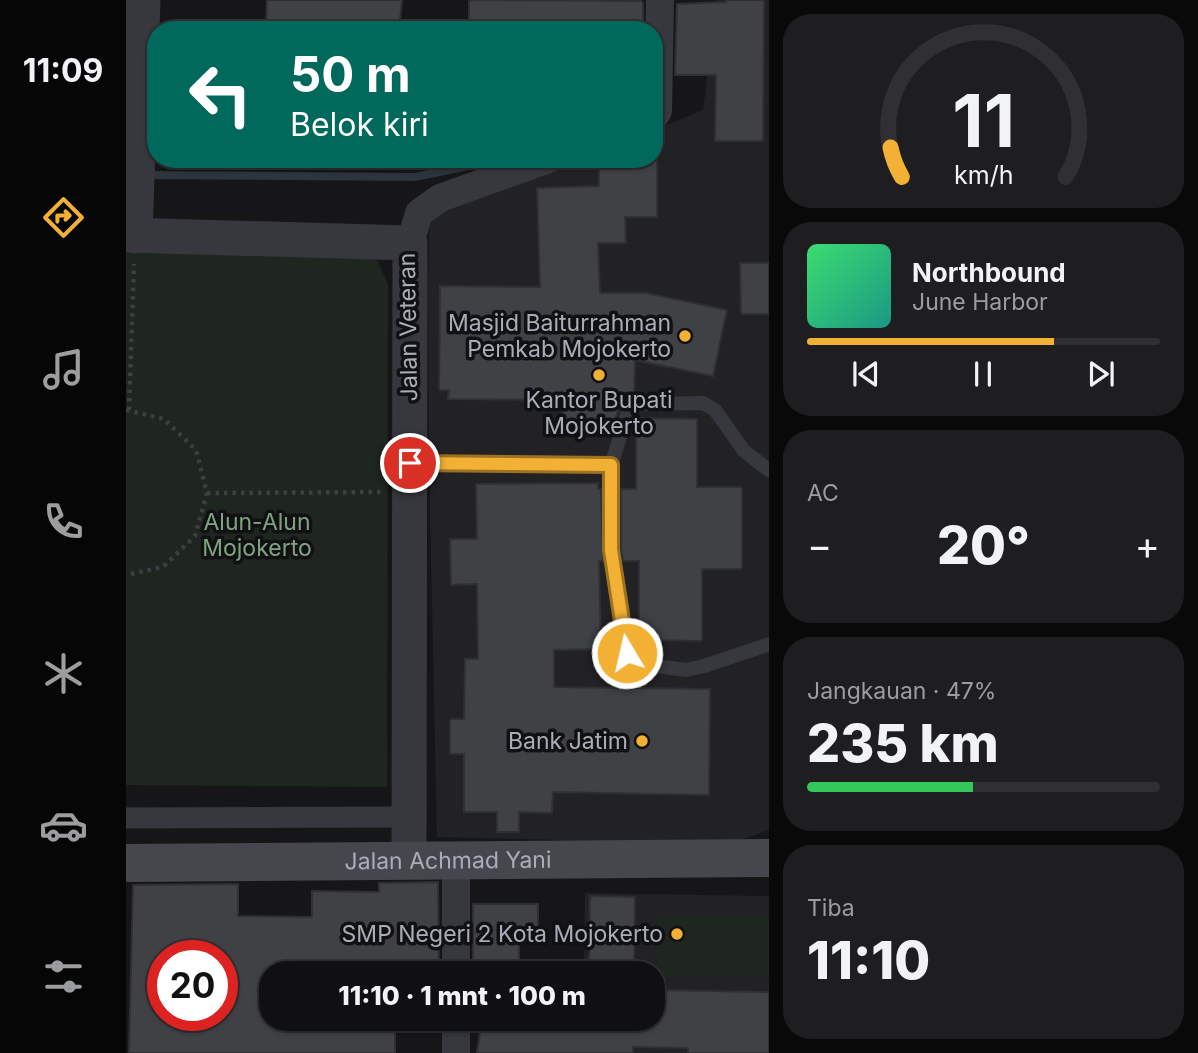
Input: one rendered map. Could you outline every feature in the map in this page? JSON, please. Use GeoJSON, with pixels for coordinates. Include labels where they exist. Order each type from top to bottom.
{"type":"FeatureCollection","features":[{"type":"Feature","properties":{"kind":"main road","name":"Jalan Achmad Yani"},"geometry":{"type":"LineString","coordinates":[[126,863],[769,858]]}},
{"type":"Feature","properties":{"kind":"street"},"geometry":{"type":"LineString","coordinates":[[130,236],[136,200],[137,152],[134,36],[143,0]]}},
{"type":"Feature","properties":{"kind":"street"},"geometry":{"type":"LineString","coordinates":[[659,21],[660,0]]}},
{"type":"Feature","properties":{"kind":"street"},"geometry":{"type":"LineString","coordinates":[[414,228],[440,198],[524,168]]}},
{"type":"Feature","properties":{"kind":"street","name":"Jalan Veteran"},"geometry":{"type":"LineString","coordinates":[[130,236],[414,228],[409,861]]}},
{"type":"Feature","properties":{"kind":"street","name":"Jalan Achmad Yani"},"geometry":{"type":"LineString","coordinates":[[126,818],[409,817]]}},
{"type":"Feature","properties":{"kind":"street"},"geometry":{"type":"LineString","coordinates":[[456,860],[456,961]]}},
{"type":"Feature","properties":{"kind":"street"},"geometry":{"type":"LineString","coordinates":[[456,1031],[456,1053]]}},
{"type":"Feature","properties":{"kind":"lane"},"geometry":{"type":"LineString","coordinates":[[769,471],[744,451],[715,410],[703,403],[641,404],[628,412],[611,465],[611,550],[627,653],[640,664],[686,670],[704,667],[769,644]]}},
{"type":"Feature","properties":{"kind":"lane"},"geometry":{"type":"LineString","coordinates":[[410,477],[611,465]]}},
{"type":"Feature","properties":{"kind":"path"},"geometry":{"type":"LineString","coordinates":[[126,575],[163,567],[195,536],[207,492],[196,450],[164,419],[127,410],[130,236]]}},
{"type":"Feature","properties":{"kind":"path"},"geometry":{"type":"LineString","coordinates":[[207,492],[410,477]]}},
{"type":"Feature","properties":{"kind":"shaded area","name":"Kantor Bupati Mojokerto"},"geometry":{"type":"Polygon","coordinates":[[[717,0],[769,0],[769,830],[728,844],[437,837],[429,463],[430,210],[550,168],[663,168],[663,127],[703,110],[717,0]]]}},
{"type":"Feature","properties":{"kind":"shaded area","name":"SMP Negeri 2 Kota Mojokerto"},"geometry":{"type":"Polygon","coordinates":[[[585,893],[769,896],[769,1053],[583,1053],[627,1031],[665,1031],[665,961],[584,961],[585,893]]]}},
{"type":"Feature","properties":{"kind":"green space","name":"Alun-Alun Mojokerto"},"geometry":{"type":"Polygon","coordinates":[[[126,251],[374,254],[388,284],[387,787],[126,785],[126,251]]]}},
{"type":"Feature","properties":{"kind":"green space"},"geometry":{"type":"Polygon","coordinates":[[[657,917],[769,918],[769,976],[665,975],[665,961],[657,961],[657,917]]]}},
{"type":"Feature","properties":{"kind":"building"},"geometry":{"type":"Polygon","coordinates":[[[267,0],[402,0],[400,21],[266,21],[267,0]]]}},
{"type":"Feature","properties":{"kind":"building"},"geometry":{"type":"Polygon","coordinates":[[[469,0],[643,3],[643,21],[469,21],[469,0]]]}},
{"type":"Feature","properties":{"kind":"building"},"geometry":{"type":"Polygon","coordinates":[[[764,0],[763,141],[715,141],[716,75],[675,75],[677,4],[764,0]]]}},
{"type":"Feature","properties":{"kind":"building"},"geometry":{"type":"Polygon","coordinates":[[[599,168],[657,168],[657,217],[625,217],[626,243],[598,243],[600,293],[646,293],[727,310],[713,376],[635,360],[634,397],[619,408],[613,426],[562,426],[563,400],[448,399],[449,390],[439,390],[440,286],[540,287],[537,188],[599,186],[599,168]]]}},
{"type":"Feature","properties":{"kind":"building"},"geometry":{"type":"Polygon","coordinates":[[[740,263],[769,263],[769,314],[741,314],[740,263]]]}},
{"type":"Feature","properties":{"kind":"building"},"geometry":{"type":"Polygon","coordinates":[[[636,418],[697,419],[697,487],[742,487],[742,569],[702,569],[702,641],[639,640],[639,561],[623,561],[621,549],[621,489],[636,489],[636,418]]]}},
{"type":"Feature","properties":{"kind":"building"},"geometry":{"type":"Polygon","coordinates":[[[598,483],[598,489],[601,489],[603,561],[599,561],[601,649],[554,650],[554,687],[710,689],[709,795],[553,792],[552,813],[519,812],[519,832],[497,832],[497,812],[464,812],[464,754],[450,754],[450,719],[464,719],[465,659],[478,659],[477,584],[451,585],[450,539],[477,539],[476,484],[598,483]]]}},
{"type":"Feature","properties":{"kind":"building"},"geometry":{"type":"Polygon","coordinates":[[[438,882],[439,961],[259,961],[259,1031],[395,1031],[395,1053],[129,1053],[133,885],[238,884],[238,916],[312,917],[312,891],[379,892],[379,883],[438,882]]]}},
{"type":"Feature","properties":{"kind":"building"},"geometry":{"type":"Polygon","coordinates":[[[590,896],[635,897],[634,961],[589,961],[590,896]]]}},
{"type":"Feature","properties":{"kind":"building"},"geometry":{"type":"Polygon","coordinates":[[[473,904],[538,904],[538,941],[519,941],[519,961],[473,961],[473,904]]]}},
{"type":"Feature","properties":{"kind":"building"},"geometry":{"type":"Polygon","coordinates":[[[665,990],[769,992],[769,1053],[688,1053],[688,1048],[633,1047],[633,1053],[477,1053],[480,1031],[665,1031],[665,990]]]}},
{"type":"Feature","properties":{"kind":"waterway"},"geometry":{"type":"LineString","coordinates":[[146,175],[415,177],[458,168]]}},
{"type":"Feature","properties":{"kind":"place","name":"Masjid Baiturrahman Pemkab Mojokerto"},"geometry":{"type":"Point","coordinates":[685,336]}},
{"type":"Feature","properties":{"kind":"place","name":"Kantor Bupati Mojokerto"},"geometry":{"type":"Point","coordinates":[599,375]}},
{"type":"Feature","properties":{"kind":"place","name":"Bank Jatim"},"geometry":{"type":"Point","coordinates":[642,741]}},
{"type":"Feature","properties":{"kind":"place","name":"SMP Negeri 2 Kota Mojokerto"},"geometry":{"type":"Point","coordinates":[677,934]}},
{"type":"Feature","properties":{"kind":"route"},"geometry":{"type":"LineString","coordinates":[[410,463],[611,465],[611,550],[627,653]]}}]}
